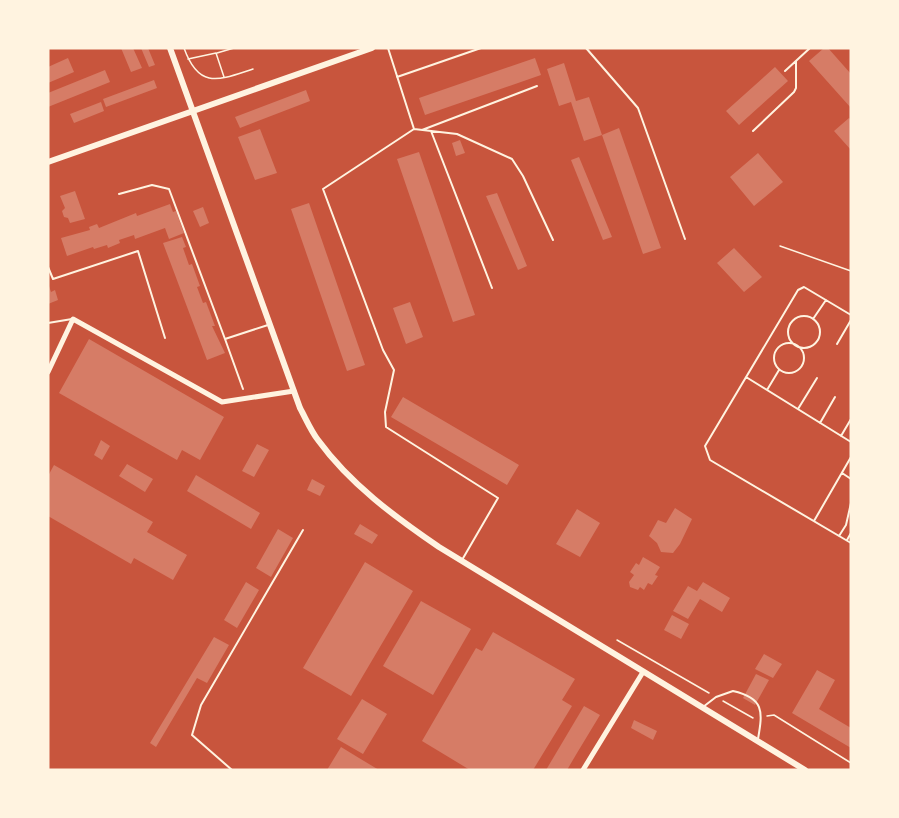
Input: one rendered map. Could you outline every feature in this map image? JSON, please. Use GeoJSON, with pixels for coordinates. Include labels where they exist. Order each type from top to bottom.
{"type":"FeatureCollection","features":[{"type":"Feature","properties":{"kind":"street"},"geometry":{"type":"LineString","coordinates":[[170,48],[300,408],[316,438],[336,463],[400,521],[461,561],[805,770]]}},
{"type":"Feature","properties":{"kind":"street"},"geometry":{"type":"LineString","coordinates":[[48,162],[372,48]]}},
{"type":"Feature","properties":{"kind":"street"},"geometry":{"type":"LineString","coordinates":[[48,372],[73,319],[222,402],[294,392]]}},
{"type":"Feature","properties":{"kind":"street"},"geometry":{"type":"LineString","coordinates":[[583,770],[643,672]]}},
{"type":"Feature","properties":{"kind":"lane"},"geometry":{"type":"LineString","coordinates":[[388,48],[414,129]]}},
{"type":"Feature","properties":{"kind":"lane"},"geometry":{"type":"LineString","coordinates":[[397,77],[481,48]]}},
{"type":"Feature","properties":{"kind":"lane"},"geometry":{"type":"LineString","coordinates":[[586,48],[638,108],[685,239]]}},
{"type":"Feature","properties":{"kind":"lane"},"geometry":{"type":"LineString","coordinates":[[785,71],[810,48]]}},
{"type":"Feature","properties":{"kind":"lane"},"geometry":{"type":"LineString","coordinates":[[753,131],[794,92],[796,61]]}},
{"type":"Feature","properties":{"kind":"lane"},"geometry":{"type":"LineString","coordinates":[[421,130],[537,86]]}},
{"type":"Feature","properties":{"kind":"lane"},"geometry":{"type":"LineString","coordinates":[[461,561],[498,498],[386,427],[385,412],[394,370],[383,350],[323,189],[414,129],[457,134],[512,159],[524,177],[553,240]]}},
{"type":"Feature","properties":{"kind":"lane"},"geometry":{"type":"LineString","coordinates":[[431,131],[492,288]]}},
{"type":"Feature","properties":{"kind":"lane"},"geometry":{"type":"LineString","coordinates":[[119,194],[152,185],[170,189],[243,389]]}},
{"type":"Feature","properties":{"kind":"lane"},"geometry":{"type":"LineString","coordinates":[[48,267],[53,279],[138,251],[165,338]]}},
{"type":"Feature","properties":{"kind":"lane"},"geometry":{"type":"LineString","coordinates":[[851,315],[804,287],[798,290],[705,446],[710,460],[851,543]]}},
{"type":"Feature","properties":{"kind":"lane"},"geometry":{"type":"LineString","coordinates":[[813,319],[825,300]]}},
{"type":"Feature","properties":{"kind":"lane"},"geometry":{"type":"LineString","coordinates":[[798,346],[793,343],[788,334],[790,324],[798,317],[813,319],[819,328],[818,338],[807,347],[798,346],[788,343],[778,347],[774,361],[779,370],[789,373],[801,367],[804,358],[798,346]]}},
{"type":"Feature","properties":{"kind":"lane"},"geometry":{"type":"LineString","coordinates":[[48,323],[73,319]]}},
{"type":"Feature","properties":{"kind":"lane"},"geometry":{"type":"LineString","coordinates":[[837,344],[851,320]]}},
{"type":"Feature","properties":{"kind":"lane"},"geometry":{"type":"LineString","coordinates":[[225,339],[270,324]]}},
{"type":"Feature","properties":{"kind":"lane"},"geometry":{"type":"LineString","coordinates":[[767,390],[779,370]]}},
{"type":"Feature","properties":{"kind":"lane"},"geometry":{"type":"LineString","coordinates":[[746,377],[851,442]]}},
{"type":"Feature","properties":{"kind":"lane"},"geometry":{"type":"LineString","coordinates":[[798,409],[817,378]]}},
{"type":"Feature","properties":{"kind":"lane"},"geometry":{"type":"LineString","coordinates":[[820,423],[835,397]]}},
{"type":"Feature","properties":{"kind":"lane"},"geometry":{"type":"LineString","coordinates":[[841,436],[851,419]]}},
{"type":"Feature","properties":{"kind":"lane"},"geometry":{"type":"LineString","coordinates":[[814,521],[851,457]]}},
{"type":"Feature","properties":{"kind":"lane"},"geometry":{"type":"LineString","coordinates":[[842,473],[851,479]]}},
{"type":"Feature","properties":{"kind":"lane"},"geometry":{"type":"LineString","coordinates":[[840,536],[846,525],[851,503]]}},
{"type":"Feature","properties":{"kind":"lane"},"geometry":{"type":"LineString","coordinates":[[232,770],[192,735],[201,705],[303,530]]}},
{"type":"Feature","properties":{"kind":"lane"},"geometry":{"type":"LineString","coordinates":[[847,540],[851,533]]}},
{"type":"Feature","properties":{"kind":"lane"},"geometry":{"type":"LineString","coordinates":[[702,707],[716,697],[733,691],[753,699],[761,708],[762,717],[758,741]]}},
{"type":"Feature","properties":{"kind":"path"},"geometry":{"type":"LineString","coordinates":[[184,48],[190,64],[210,78],[224,78],[253,69]]}},
{"type":"Feature","properties":{"kind":"path"},"geometry":{"type":"LineString","coordinates":[[188,59],[234,48]]}},
{"type":"Feature","properties":{"kind":"path"},"geometry":{"type":"LineString","coordinates":[[216,53],[224,78]]}},
{"type":"Feature","properties":{"kind":"path"},"geometry":{"type":"LineString","coordinates":[[780,246],[851,271]]}},
{"type":"Feature","properties":{"kind":"path"},"geometry":{"type":"LineString","coordinates":[[617,640],[752,718],[774,715],[851,763]]}},
{"type":"Feature","properties":{"kind":"building"},"geometry":{"type":"Polygon","coordinates":[[[121,48],[133,48],[142,68],[131,72],[121,48]]]}},
{"type":"Feature","properties":{"kind":"building"},"geometry":{"type":"Polygon","coordinates":[[[141,48],[148,48],[155,65],[149,67],[141,48]]]}},
{"type":"Feature","properties":{"kind":"building"},"geometry":{"type":"Polygon","coordinates":[[[824,48],[828,48],[851,74],[851,108],[809,61],[824,48]]]}},
{"type":"Feature","properties":{"kind":"building"},"geometry":{"type":"Polygon","coordinates":[[[68,58],[74,72],[48,83],[48,67],[68,58]]]}},
{"type":"Feature","properties":{"kind":"building"},"geometry":{"type":"Polygon","coordinates":[[[535,58],[541,75],[425,115],[419,98],[535,58]]]}},
{"type":"Feature","properties":{"kind":"building"},"geometry":{"type":"Polygon","coordinates":[[[564,63],[576,101],[589,97],[602,135],[584,141],[571,102],[559,106],[547,69],[564,63]]]}},
{"type":"Feature","properties":{"kind":"building"},"geometry":{"type":"Polygon","coordinates":[[[775,67],[788,81],[739,125],[726,111],[775,67]]]}},
{"type":"Feature","properties":{"kind":"building"},"geometry":{"type":"Polygon","coordinates":[[[105,70],[110,82],[48,107],[48,93],[105,70]]]}},
{"type":"Feature","properties":{"kind":"building"},"geometry":{"type":"Polygon","coordinates":[[[154,80],[157,88],[106,107],[103,99],[154,80]]]}},
{"type":"Feature","properties":{"kind":"building"},"geometry":{"type":"Polygon","coordinates":[[[306,90],[310,101],[240,128],[235,117],[306,90]]]}},
{"type":"Feature","properties":{"kind":"building"},"geometry":{"type":"Polygon","coordinates":[[[101,102],[104,111],[74,123],[70,114],[101,102]]]}},
{"type":"Feature","properties":{"kind":"building"},"geometry":{"type":"Polygon","coordinates":[[[849,118],[851,120],[851,150],[834,131],[849,118]]]}},
{"type":"Feature","properties":{"kind":"building"},"geometry":{"type":"Polygon","coordinates":[[[619,128],[661,248],[643,254],[602,135],[619,128]]]}},
{"type":"Feature","properties":{"kind":"building"},"geometry":{"type":"Polygon","coordinates":[[[260,129],[277,173],[255,180],[238,137],[260,129]]]}},
{"type":"Feature","properties":{"kind":"building"},"geometry":{"type":"Polygon","coordinates":[[[460,140],[465,153],[456,156],[452,143],[460,140]]]}},
{"type":"Feature","properties":{"kind":"building"},"geometry":{"type":"Polygon","coordinates":[[[419,152],[475,315],[453,322],[397,159],[419,152]]]}},
{"type":"Feature","properties":{"kind":"building"},"geometry":{"type":"Polygon","coordinates":[[[758,153],[783,182],[754,206],[730,177],[758,153]]]}},
{"type":"Feature","properties":{"kind":"building"},"geometry":{"type":"Polygon","coordinates":[[[579,157],[612,237],[603,240],[571,160],[579,157]]]}},
{"type":"Feature","properties":{"kind":"building"},"geometry":{"type":"Polygon","coordinates":[[[75,191],[85,219],[70,223],[68,218],[64,217],[62,211],[65,208],[60,196],[75,191]]]}},
{"type":"Feature","properties":{"kind":"building"},"geometry":{"type":"Polygon","coordinates":[[[497,193],[527,266],[518,270],[486,196],[497,193]]]}},
{"type":"Feature","properties":{"kind":"building"},"geometry":{"type":"Polygon","coordinates":[[[309,203],[365,365],[347,371],[291,209],[309,203]]]}},
{"type":"Feature","properties":{"kind":"building"},"geometry":{"type":"Polygon","coordinates":[[[170,204],[173,212],[176,211],[184,233],[169,239],[165,228],[135,239],[134,235],[119,240],[120,243],[108,248],[107,245],[94,249],[93,247],[67,256],[61,238],[90,230],[89,227],[97,224],[99,228],[136,213],[137,216],[170,204]]]}},
{"type":"Feature","properties":{"kind":"building"},"geometry":{"type":"Polygon","coordinates":[[[203,207],[209,223],[200,227],[193,211],[203,207]]]}},
{"type":"Feature","properties":{"kind":"building"},"geometry":{"type":"Polygon","coordinates":[[[182,237],[189,265],[192,264],[200,286],[197,287],[203,303],[206,302],[215,326],[212,326],[225,353],[207,360],[163,243],[182,237]]]}},
{"type":"Feature","properties":{"kind":"building"},"geometry":{"type":"Polygon","coordinates":[[[734,248],[762,277],[744,292],[717,263],[734,248]]]}},
{"type":"Feature","properties":{"kind":"building"},"geometry":{"type":"Polygon","coordinates":[[[48,283],[51,292],[55,290],[58,300],[48,304],[48,283]]]}},
{"type":"Feature","properties":{"kind":"building"},"geometry":{"type":"Polygon","coordinates":[[[410,302],[423,337],[406,344],[393,308],[410,302]]]}},
{"type":"Feature","properties":{"kind":"building"},"geometry":{"type":"Polygon","coordinates":[[[89,339],[224,417],[200,460],[182,450],[177,460],[59,393],[89,339]]]}},
{"type":"Feature","properties":{"kind":"building"},"geometry":{"type":"Polygon","coordinates":[[[403,397],[519,465],[507,485],[391,417],[403,397]]]}},
{"type":"Feature","properties":{"kind":"building"},"geometry":{"type":"Polygon","coordinates":[[[101,440],[110,446],[102,460],[94,455],[101,440]]]}},
{"type":"Feature","properties":{"kind":"building"},"geometry":{"type":"Polygon","coordinates":[[[257,444],[269,450],[254,477],[242,471],[257,444]]]}},
{"type":"Feature","properties":{"kind":"building"},"geometry":{"type":"Polygon","coordinates":[[[127,464],[153,479],[145,492],[119,476],[127,464]]]}},
{"type":"Feature","properties":{"kind":"building"},"geometry":{"type":"Polygon","coordinates":[[[54,465],[153,522],[147,532],[187,555],[173,580],[134,558],[131,564],[48,516],[48,476],[54,465]]]}},
{"type":"Feature","properties":{"kind":"building"},"geometry":{"type":"Polygon","coordinates":[[[196,475],[260,513],[251,529],[187,491],[196,475]]]}},
{"type":"Feature","properties":{"kind":"building"},"geometry":{"type":"Polygon","coordinates":[[[312,479],[325,486],[320,496],[307,490],[312,479]]]}},
{"type":"Feature","properties":{"kind":"building"},"geometry":{"type":"Polygon","coordinates":[[[675,508],[692,519],[673,553],[661,552],[657,543],[649,536],[658,520],[666,523],[675,508]]]}},
{"type":"Feature","properties":{"kind":"building"},"geometry":{"type":"Polygon","coordinates":[[[577,509],[600,523],[580,557],[556,544],[577,509]]]}},
{"type":"Feature","properties":{"kind":"building"},"geometry":{"type":"Polygon","coordinates":[[[360,524],[378,535],[372,544],[354,534],[360,524]]]}},
{"type":"Feature","properties":{"kind":"building"},"geometry":{"type":"Polygon","coordinates":[[[278,529],[293,538],[271,577],[256,568],[278,529]]]}},
{"type":"Feature","properties":{"kind":"building"},"geometry":{"type":"Polygon","coordinates":[[[643,557],[660,567],[655,575],[658,576],[652,585],[648,583],[644,590],[640,587],[638,590],[630,587],[629,582],[634,575],[630,572],[636,563],[639,565],[643,557]]]}},
{"type":"Feature","properties":{"kind":"building"},"geometry":{"type":"Polygon","coordinates":[[[365,562],[413,591],[351,696],[303,668],[365,562]]]}},
{"type":"Feature","properties":{"kind":"building"},"geometry":{"type":"Polygon","coordinates":[[[246,582],[259,590],[237,628],[224,620],[246,582]]]}},
{"type":"Feature","properties":{"kind":"building"},"geometry":{"type":"Polygon","coordinates":[[[703,582],[730,598],[722,612],[700,599],[688,619],[673,611],[688,586],[697,591],[703,582]]]}},
{"type":"Feature","properties":{"kind":"building"},"geometry":{"type":"Polygon","coordinates":[[[421,601],[471,629],[433,695],[383,666],[421,601]]]}},
{"type":"Feature","properties":{"kind":"building"},"geometry":{"type":"Polygon","coordinates":[[[672,615],[689,624],[681,639],[664,630],[672,615]]]}},
{"type":"Feature","properties":{"kind":"building"},"geometry":{"type":"Polygon","coordinates":[[[493,632],[575,679],[562,700],[572,706],[533,770],[470,770],[422,741],[476,648],[482,651],[493,632]]]}},
{"type":"Feature","properties":{"kind":"building"},"geometry":{"type":"Polygon","coordinates":[[[214,637],[229,645],[207,683],[197,678],[156,747],[150,743],[214,637]]]}},
{"type":"Feature","properties":{"kind":"building"},"geometry":{"type":"Polygon","coordinates":[[[764,654],[782,664],[773,678],[755,669],[764,654]]]}},
{"type":"Feature","properties":{"kind":"building"},"geometry":{"type":"Polygon","coordinates":[[[817,670],[835,680],[819,709],[851,728],[851,748],[792,713],[817,670]]]}},
{"type":"Feature","properties":{"kind":"building"},"geometry":{"type":"Polygon","coordinates":[[[756,674],[769,680],[755,705],[743,698],[756,674]]]}},
{"type":"Feature","properties":{"kind":"building"},"geometry":{"type":"Polygon","coordinates":[[[362,699],[387,714],[363,754],[337,739],[362,699]]]}},
{"type":"Feature","properties":{"kind":"building"},"geometry":{"type":"Polygon","coordinates":[[[584,706],[600,715],[567,770],[546,770],[584,706]]]}},
{"type":"Feature","properties":{"kind":"building"},"geometry":{"type":"Polygon","coordinates":[[[634,720],[657,731],[653,740],[631,728],[634,720]]]}},
{"type":"Feature","properties":{"kind":"building"},"geometry":{"type":"Polygon","coordinates":[[[341,747],[359,758],[379,770],[327,770],[341,747]]]}}]}
